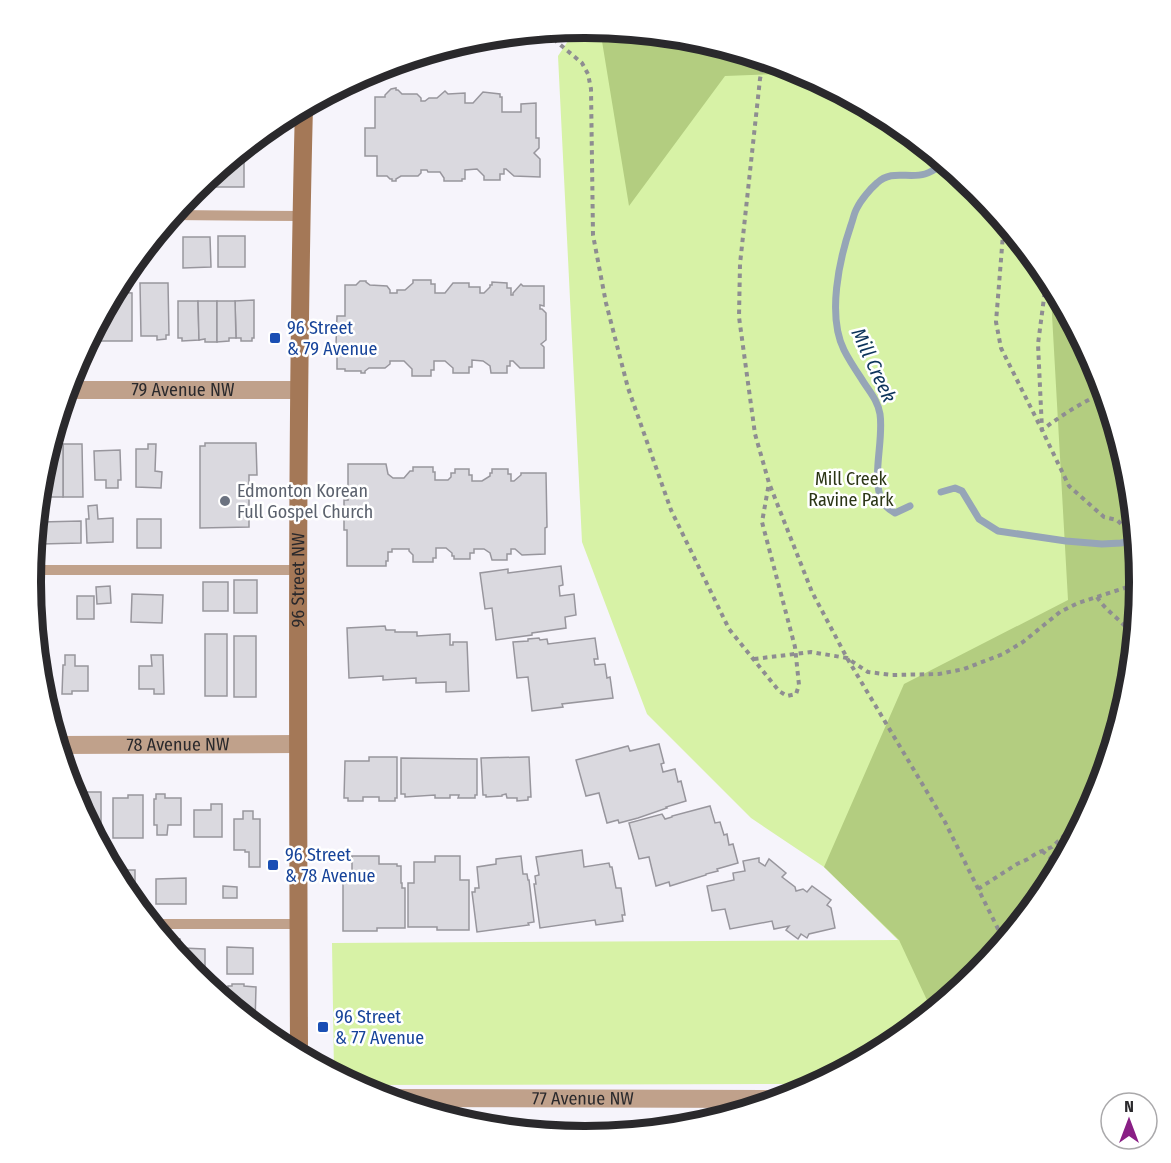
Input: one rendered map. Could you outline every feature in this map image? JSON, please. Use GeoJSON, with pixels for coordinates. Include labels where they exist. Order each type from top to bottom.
{"type":"FeatureCollection","features":[{"type":"Feature","properties":{"kind":"street","name":"96 Street NW"},"geometry":{"type":"LineString","coordinates":[[299,1044],[298,570],[304,116]]}},
{"type":"Feature","properties":{"kind":"street","name":"79 Avenue NW"},"geometry":{"type":"LineString","coordinates":[[76,390],[299,390]]}},
{"type":"Feature","properties":{"kind":"street","name":"78 Avenue NW"},"geometry":{"type":"LineString","coordinates":[[67,745],[298,744]]}},
{"type":"Feature","properties":{"kind":"street","name":"77 Avenue NW"},"geometry":{"type":"LineString","coordinates":[[415,1098],[750,1100]]}},
{"type":"Feature","properties":{"kind":"lane"},"geometry":{"type":"LineString","coordinates":[[184,215],[301,216]]}},
{"type":"Feature","properties":{"kind":"lane"},"geometry":{"type":"LineString","coordinates":[[42,570],[298,570]]}},
{"type":"Feature","properties":{"kind":"lane"},"geometry":{"type":"LineString","coordinates":[[163,924],[299,924]]}},
{"type":"Feature","properties":{"kind":"path"},"geometry":{"type":"LineString","coordinates":[[555,39],[582,63],[588,75],[591,90],[593,235],[606,303],[628,388],[671,510],[729,628],[779,691],[787,696],[796,694],[799,685],[796,654],[762,522],[769,483]]}},
{"type":"Feature","properties":{"kind":"path"},"geometry":{"type":"LineString","coordinates":[[762,67],[740,264],[739,317],[755,434],[769,483],[812,592],[847,658],[945,822],[1000,934]]}},
{"type":"Feature","properties":{"kind":"path"},"geometry":{"type":"LineString","coordinates":[[1003,233],[996,322],[1001,348],[1069,486],[1104,517],[1117,520],[1127,530]]}},
{"type":"Feature","properties":{"kind":"path"},"geometry":{"type":"LineString","coordinates":[[1042,430],[1038,344],[1045,290]]}},
{"type":"Feature","properties":{"kind":"path"},"geometry":{"type":"LineString","coordinates":[[1042,430],[1056,419],[1097,396]]}},
{"type":"Feature","properties":{"kind":"path"},"geometry":{"type":"LineString","coordinates":[[754,659],[812,652],[847,658],[868,672],[892,675],[939,674],[964,669],[1003,654],[1023,642],[1060,612],[1078,603],[1130,586]]}},
{"type":"Feature","properties":{"kind":"path"},"geometry":{"type":"LineString","coordinates":[[1096,597],[1104,608],[1127,628]]}},
{"type":"Feature","properties":{"kind":"path"},"geometry":{"type":"LineString","coordinates":[[978,889],[1017,864],[1052,847],[1068,832]]}},
{"type":"Feature","properties":{"kind":"path"},"geometry":{"type":"LineString","coordinates":[[1042,851],[1054,860]]}},
{"type":"Feature","properties":{"kind":"green space","name":"Mill Creek Ravine Park"},"geometry":{"type":"Polygon","coordinates":[[[570,38],[586,38],[657,42],[726,56],[760,66],[826,94],[858,110],[917,150],[944,172],[995,223],[1038,279],[1057,310],[1088,373],[1101,407],[1119,475],[1125,510],[1130,582],[1125,653],[1119,688],[1101,756],[1088,790],[1057,854],[1038,884],[995,940],[944,991],[888,1034],[857,1053],[794,1084],[379,1085],[334,1063],[332,943],[898,940],[824,867],[751,818],[647,714],[582,542],[558,56],[570,38]]]}},
{"type":"Feature","properties":{"kind":"green space"},"geometry":{"type":"Polygon","coordinates":[[[602,38],[657,42],[692,48],[726,56],[781,74],[725,76],[629,206],[602,38]]]}},
{"type":"Feature","properties":{"kind":"green space"},"geometry":{"type":"Polygon","coordinates":[[[1051,301],[1088,373],[1101,407],[1119,475],[1125,510],[1130,582],[1125,653],[1119,688],[1101,756],[1088,790],[1057,854],[1038,884],[995,940],[929,1004],[899,940],[824,867],[904,684],[1068,600],[1051,301]]]}},
{"type":"Feature","properties":{"kind":"building"},"geometry":{"type":"Polygon","coordinates":[[[396,88],[402,94],[417,94],[421,101],[437,98],[445,91],[448,94],[465,93],[465,103],[473,103],[483,92],[500,94],[502,112],[521,112],[521,104],[536,103],[536,138],[539,138],[539,148],[534,153],[540,159],[540,177],[514,176],[506,169],[504,169],[504,174],[500,174],[500,180],[484,180],[484,176],[477,169],[465,170],[465,179],[462,181],[444,181],[440,172],[428,172],[427,170],[421,170],[418,176],[401,176],[396,181],[392,181],[387,176],[377,176],[377,156],[365,156],[365,128],[375,128],[375,97],[385,97],[391,89],[396,88]]]}},
{"type":"Feature","properties":{"kind":"building"},"geometry":{"type":"Polygon","coordinates":[[[244,158],[244,187],[216,187],[213,185],[244,158]]]}},
{"type":"Feature","properties":{"kind":"building"},"geometry":{"type":"Polygon","coordinates":[[[218,236],[245,236],[245,267],[218,267],[218,236]]]}},
{"type":"Feature","properties":{"kind":"building"},"geometry":{"type":"Polygon","coordinates":[[[183,237],[210,237],[211,267],[183,268],[183,237]]]}},
{"type":"Feature","properties":{"kind":"building"},"geometry":{"type":"Polygon","coordinates":[[[413,280],[431,280],[431,284],[435,284],[435,293],[445,293],[453,283],[469,283],[469,287],[480,287],[480,293],[484,293],[492,282],[507,283],[507,288],[511,288],[511,295],[521,284],[523,286],[544,286],[544,306],[540,305],[540,309],[546,313],[546,340],[541,344],[544,347],[544,368],[520,368],[510,361],[507,373],[491,373],[490,366],[483,361],[472,360],[469,373],[453,373],[453,368],[445,361],[434,361],[431,376],[412,376],[412,369],[404,361],[390,361],[385,368],[369,368],[365,373],[337,369],[337,350],[342,350],[342,345],[336,345],[337,316],[345,316],[345,285],[356,285],[360,281],[366,281],[370,285],[387,286],[390,293],[397,293],[397,290],[405,290],[413,283],[413,280]]]}},
{"type":"Feature","properties":{"kind":"building"},"geometry":{"type":"Polygon","coordinates":[[[140,283],[168,283],[169,335],[166,335],[166,339],[157,340],[157,336],[141,336],[140,283]]]}},
{"type":"Feature","properties":{"kind":"building"},"geometry":{"type":"Polygon","coordinates":[[[124,293],[132,293],[132,341],[98,341],[124,293]]]}},
{"type":"Feature","properties":{"kind":"building"},"geometry":{"type":"Polygon","coordinates":[[[254,300],[254,338],[252,341],[241,341],[241,338],[236,338],[235,301],[254,300]]]}},
{"type":"Feature","properties":{"kind":"building"},"geometry":{"type":"Polygon","coordinates":[[[178,301],[198,301],[199,340],[182,341],[182,338],[178,338],[178,301]]]}},
{"type":"Feature","properties":{"kind":"building"},"geometry":{"type":"Polygon","coordinates":[[[198,301],[217,301],[217,342],[199,340],[198,301]]]}},
{"type":"Feature","properties":{"kind":"building"},"geometry":{"type":"Polygon","coordinates":[[[217,301],[235,301],[236,338],[229,338],[229,341],[217,342],[217,301]]]}},
{"type":"Feature","properties":{"kind":"building","name":"Edmonton Korean Full Gospel Church"},"geometry":{"type":"Polygon","coordinates":[[[205,443],[256,443],[257,475],[249,475],[249,527],[200,528],[200,446],[205,446],[205,443]]]}},
{"type":"Feature","properties":{"kind":"building"},"geometry":{"type":"Polygon","coordinates":[[[59,444],[63,444],[63,497],[48,497],[52,475],[59,444]]]}},
{"type":"Feature","properties":{"kind":"building"},"geometry":{"type":"Polygon","coordinates":[[[63,444],[82,444],[83,497],[63,497],[63,444]]]}},
{"type":"Feature","properties":{"kind":"building"},"geometry":{"type":"Polygon","coordinates":[[[148,444],[156,444],[155,471],[162,472],[161,488],[136,487],[136,449],[148,449],[148,444]]]}},
{"type":"Feature","properties":{"kind":"building"},"geometry":{"type":"Polygon","coordinates":[[[120,450],[121,480],[118,480],[118,488],[106,488],[106,480],[95,480],[94,451],[120,450]]]}},
{"type":"Feature","properties":{"kind":"building"},"geometry":{"type":"Polygon","coordinates":[[[348,464],[386,464],[388,474],[393,478],[404,478],[410,471],[413,471],[413,467],[433,467],[435,480],[448,480],[451,473],[455,473],[455,469],[469,469],[472,481],[482,481],[490,476],[492,469],[508,469],[511,481],[514,481],[521,473],[546,473],[545,554],[522,555],[515,549],[511,549],[511,554],[507,554],[507,560],[492,560],[490,553],[484,549],[474,549],[474,553],[470,553],[470,559],[454,559],[452,553],[446,548],[436,548],[436,558],[433,558],[433,562],[413,562],[413,555],[409,549],[392,549],[392,552],[388,552],[386,566],[347,566],[344,500],[348,500],[348,464]]]}},
{"type":"Feature","properties":{"kind":"building"},"geometry":{"type":"Polygon","coordinates":[[[97,505],[98,519],[113,518],[113,542],[87,543],[88,506],[97,505]]]}},
{"type":"Feature","properties":{"kind":"building"},"geometry":{"type":"Polygon","coordinates":[[[137,519],[161,519],[161,548],[137,548],[137,519]]]}},
{"type":"Feature","properties":{"kind":"building"},"geometry":{"type":"Polygon","coordinates":[[[81,521],[81,543],[43,544],[45,522],[81,521]]]}},
{"type":"Feature","properties":{"kind":"building"},"geometry":{"type":"Polygon","coordinates":[[[561,566],[563,585],[559,586],[560,596],[574,594],[576,615],[565,617],[566,628],[496,640],[492,608],[485,609],[480,573],[508,569],[508,573],[561,566]]]}},
{"type":"Feature","properties":{"kind":"building"},"geometry":{"type":"Polygon","coordinates":[[[234,580],[257,580],[257,613],[234,613],[234,580]]]}},
{"type":"Feature","properties":{"kind":"building"},"geometry":{"type":"Polygon","coordinates":[[[203,582],[228,582],[228,611],[203,611],[203,582]]]}},
{"type":"Feature","properties":{"kind":"building"},"geometry":{"type":"Polygon","coordinates":[[[110,586],[111,603],[97,604],[96,587],[110,586]]]}},
{"type":"Feature","properties":{"kind":"building"},"geometry":{"type":"Polygon","coordinates":[[[132,594],[163,595],[162,623],[131,622],[132,594]]]}},
{"type":"Feature","properties":{"kind":"building"},"geometry":{"type":"Polygon","coordinates":[[[77,596],[94,596],[94,619],[77,619],[77,596]]]}},
{"type":"Feature","properties":{"kind":"building"},"geometry":{"type":"Polygon","coordinates":[[[385,626],[386,630],[395,630],[395,632],[417,632],[417,636],[450,634],[450,645],[453,645],[453,642],[467,642],[469,691],[446,692],[446,682],[416,683],[416,678],[383,680],[383,676],[349,678],[347,628],[385,626]]]}},
{"type":"Feature","properties":{"kind":"building"},"geometry":{"type":"Polygon","coordinates":[[[205,634],[227,634],[227,696],[205,696],[205,634]]]}},
{"type":"Feature","properties":{"kind":"building"},"geometry":{"type":"Polygon","coordinates":[[[234,636],[256,636],[256,697],[234,697],[234,636]]]}},
{"type":"Feature","properties":{"kind":"building"},"geometry":{"type":"Polygon","coordinates":[[[539,638],[540,640],[547,639],[548,644],[595,638],[598,659],[594,659],[595,665],[605,664],[607,678],[610,677],[613,698],[562,704],[563,707],[532,711],[528,677],[517,678],[513,642],[539,638]]]}},
{"type":"Feature","properties":{"kind":"building"},"geometry":{"type":"Polygon","coordinates":[[[65,655],[75,655],[75,666],[88,666],[88,691],[72,691],[72,694],[62,694],[65,655]]]}},
{"type":"Feature","properties":{"kind":"building"},"geometry":{"type":"Polygon","coordinates":[[[151,655],[163,655],[164,694],[154,694],[154,689],[139,689],[139,666],[152,666],[151,655]]]}},
{"type":"Feature","properties":{"kind":"building"},"geometry":{"type":"Polygon","coordinates":[[[659,744],[664,763],[661,764],[663,772],[675,769],[686,801],[638,818],[619,823],[618,820],[607,823],[599,793],[586,796],[576,760],[628,746],[630,751],[659,744]]]}},
{"type":"Feature","properties":{"kind":"building"},"geometry":{"type":"Polygon","coordinates":[[[369,757],[397,757],[397,798],[395,801],[379,801],[379,797],[363,797],[363,801],[348,801],[348,798],[344,798],[345,761],[369,761],[369,757]]]}},
{"type":"Feature","properties":{"kind":"building"},"geometry":{"type":"Polygon","coordinates":[[[529,757],[531,797],[528,797],[528,800],[517,801],[517,798],[507,798],[506,794],[486,797],[483,795],[481,758],[529,757]]]}},
{"type":"Feature","properties":{"kind":"building"},"geometry":{"type":"Polygon","coordinates":[[[401,758],[477,759],[477,795],[475,798],[458,798],[459,795],[450,795],[450,798],[435,798],[435,795],[405,797],[405,794],[401,794],[401,758]]]}},
{"type":"Feature","properties":{"kind":"building"},"geometry":{"type":"Polygon","coordinates":[[[84,792],[101,792],[100,825],[84,792]]]}},
{"type":"Feature","properties":{"kind":"building"},"geometry":{"type":"Polygon","coordinates":[[[156,794],[165,794],[165,798],[181,798],[181,825],[168,825],[167,835],[157,835],[157,825],[154,825],[156,794]]]}},
{"type":"Feature","properties":{"kind":"building"},"geometry":{"type":"Polygon","coordinates":[[[128,795],[143,795],[143,838],[113,838],[113,798],[128,798],[128,795]]]}},
{"type":"Feature","properties":{"kind":"building"},"geometry":{"type":"Polygon","coordinates":[[[211,804],[222,804],[222,837],[194,837],[194,810],[211,810],[211,804]]]}},
{"type":"Feature","properties":{"kind":"building"},"geometry":{"type":"Polygon","coordinates":[[[710,806],[715,823],[720,822],[724,835],[727,834],[729,845],[733,844],[738,863],[670,886],[669,882],[656,886],[649,857],[639,859],[629,823],[662,814],[665,819],[710,806]]]}},
{"type":"Feature","properties":{"kind":"building"},"geometry":{"type":"Polygon","coordinates":[[[243,811],[253,811],[253,819],[260,819],[260,867],[249,867],[249,852],[234,850],[234,819],[243,819],[243,811]]]}},
{"type":"Feature","properties":{"kind":"building"},"geometry":{"type":"Polygon","coordinates":[[[582,850],[584,867],[609,863],[612,867],[616,888],[621,888],[625,915],[622,915],[623,921],[596,925],[595,920],[540,928],[534,884],[536,884],[535,876],[539,875],[536,857],[582,850]]]}},
{"type":"Feature","properties":{"kind":"building"},"geometry":{"type":"Polygon","coordinates":[[[352,856],[379,856],[379,864],[401,866],[401,883],[402,888],[405,888],[405,928],[343,931],[343,883],[352,883],[352,856]]]}},
{"type":"Feature","properties":{"kind":"building"},"geometry":{"type":"Polygon","coordinates":[[[435,856],[460,856],[460,880],[469,880],[469,930],[408,927],[408,883],[414,883],[414,862],[435,862],[435,856]]]}},
{"type":"Feature","properties":{"kind":"building"},"geometry":{"type":"Polygon","coordinates":[[[521,856],[523,874],[527,874],[529,880],[534,922],[528,923],[529,925],[477,932],[472,892],[475,892],[475,888],[479,888],[477,867],[496,864],[496,859],[521,856]]]}},
{"type":"Feature","properties":{"kind":"building"},"geometry":{"type":"Polygon","coordinates":[[[759,858],[759,862],[765,866],[769,859],[786,873],[782,877],[795,887],[796,891],[803,889],[807,892],[812,886],[831,900],[827,905],[831,908],[835,928],[809,934],[807,938],[801,934],[798,939],[786,930],[789,926],[774,929],[772,921],[730,929],[725,909],[712,911],[707,886],[734,880],[733,873],[745,871],[743,861],[759,858]]]}},
{"type":"Feature","properties":{"kind":"building"},"geometry":{"type":"Polygon","coordinates":[[[124,870],[135,870],[135,887],[124,870]]]}},
{"type":"Feature","properties":{"kind":"building"},"geometry":{"type":"Polygon","coordinates":[[[186,878],[186,904],[156,904],[156,879],[186,878]]]}},
{"type":"Feature","properties":{"kind":"building"},"geometry":{"type":"Polygon","coordinates":[[[223,886],[237,887],[237,898],[223,898],[223,886]]]}},
{"type":"Feature","properties":{"kind":"building"},"geometry":{"type":"Polygon","coordinates":[[[227,947],[253,948],[253,974],[227,974],[227,947]]]}},
{"type":"Feature","properties":{"kind":"building"},"geometry":{"type":"Polygon","coordinates":[[[184,948],[205,949],[205,970],[184,948]]]}},
{"type":"Feature","properties":{"kind":"building"},"geometry":{"type":"Polygon","coordinates":[[[232,984],[244,984],[244,986],[256,987],[255,1014],[228,992],[228,986],[232,984]]]}},
{"type":"Feature","properties":{"kind":"waterway","name":"Mill Creek"},"geometry":{"type":"LineString","coordinates":[[910,506],[895,513],[882,501],[878,481],[881,425],[879,409],[844,350],[839,336],[836,321],[837,288],[842,255],[854,214],[869,191],[888,176],[925,174],[938,167]]}},
{"type":"Feature","properties":{"kind":"waterway","name":"Mill Creek"},"geometry":{"type":"LineString","coordinates":[[941,492],[955,488],[962,491],[979,519],[998,531],[1102,544],[1128,542]]}},
{"type":"Feature","properties":{"kind":"place","name":"96 Street & 79 Avenue"},"geometry":{"type":"Point","coordinates":[275,338]}},
{"type":"Feature","properties":{"kind":"place","name":"Edmonton Korean Full Gospel Church"},"geometry":{"type":"Point","coordinates":[225,501]}},
{"type":"Feature","properties":{"kind":"place","name":"96 Street & 78 Avenue"},"geometry":{"type":"Point","coordinates":[273,865]}},
{"type":"Feature","properties":{"kind":"place","name":"96 Street & 77 Avenue"},"geometry":{"type":"Point","coordinates":[323,1027]}}]}
